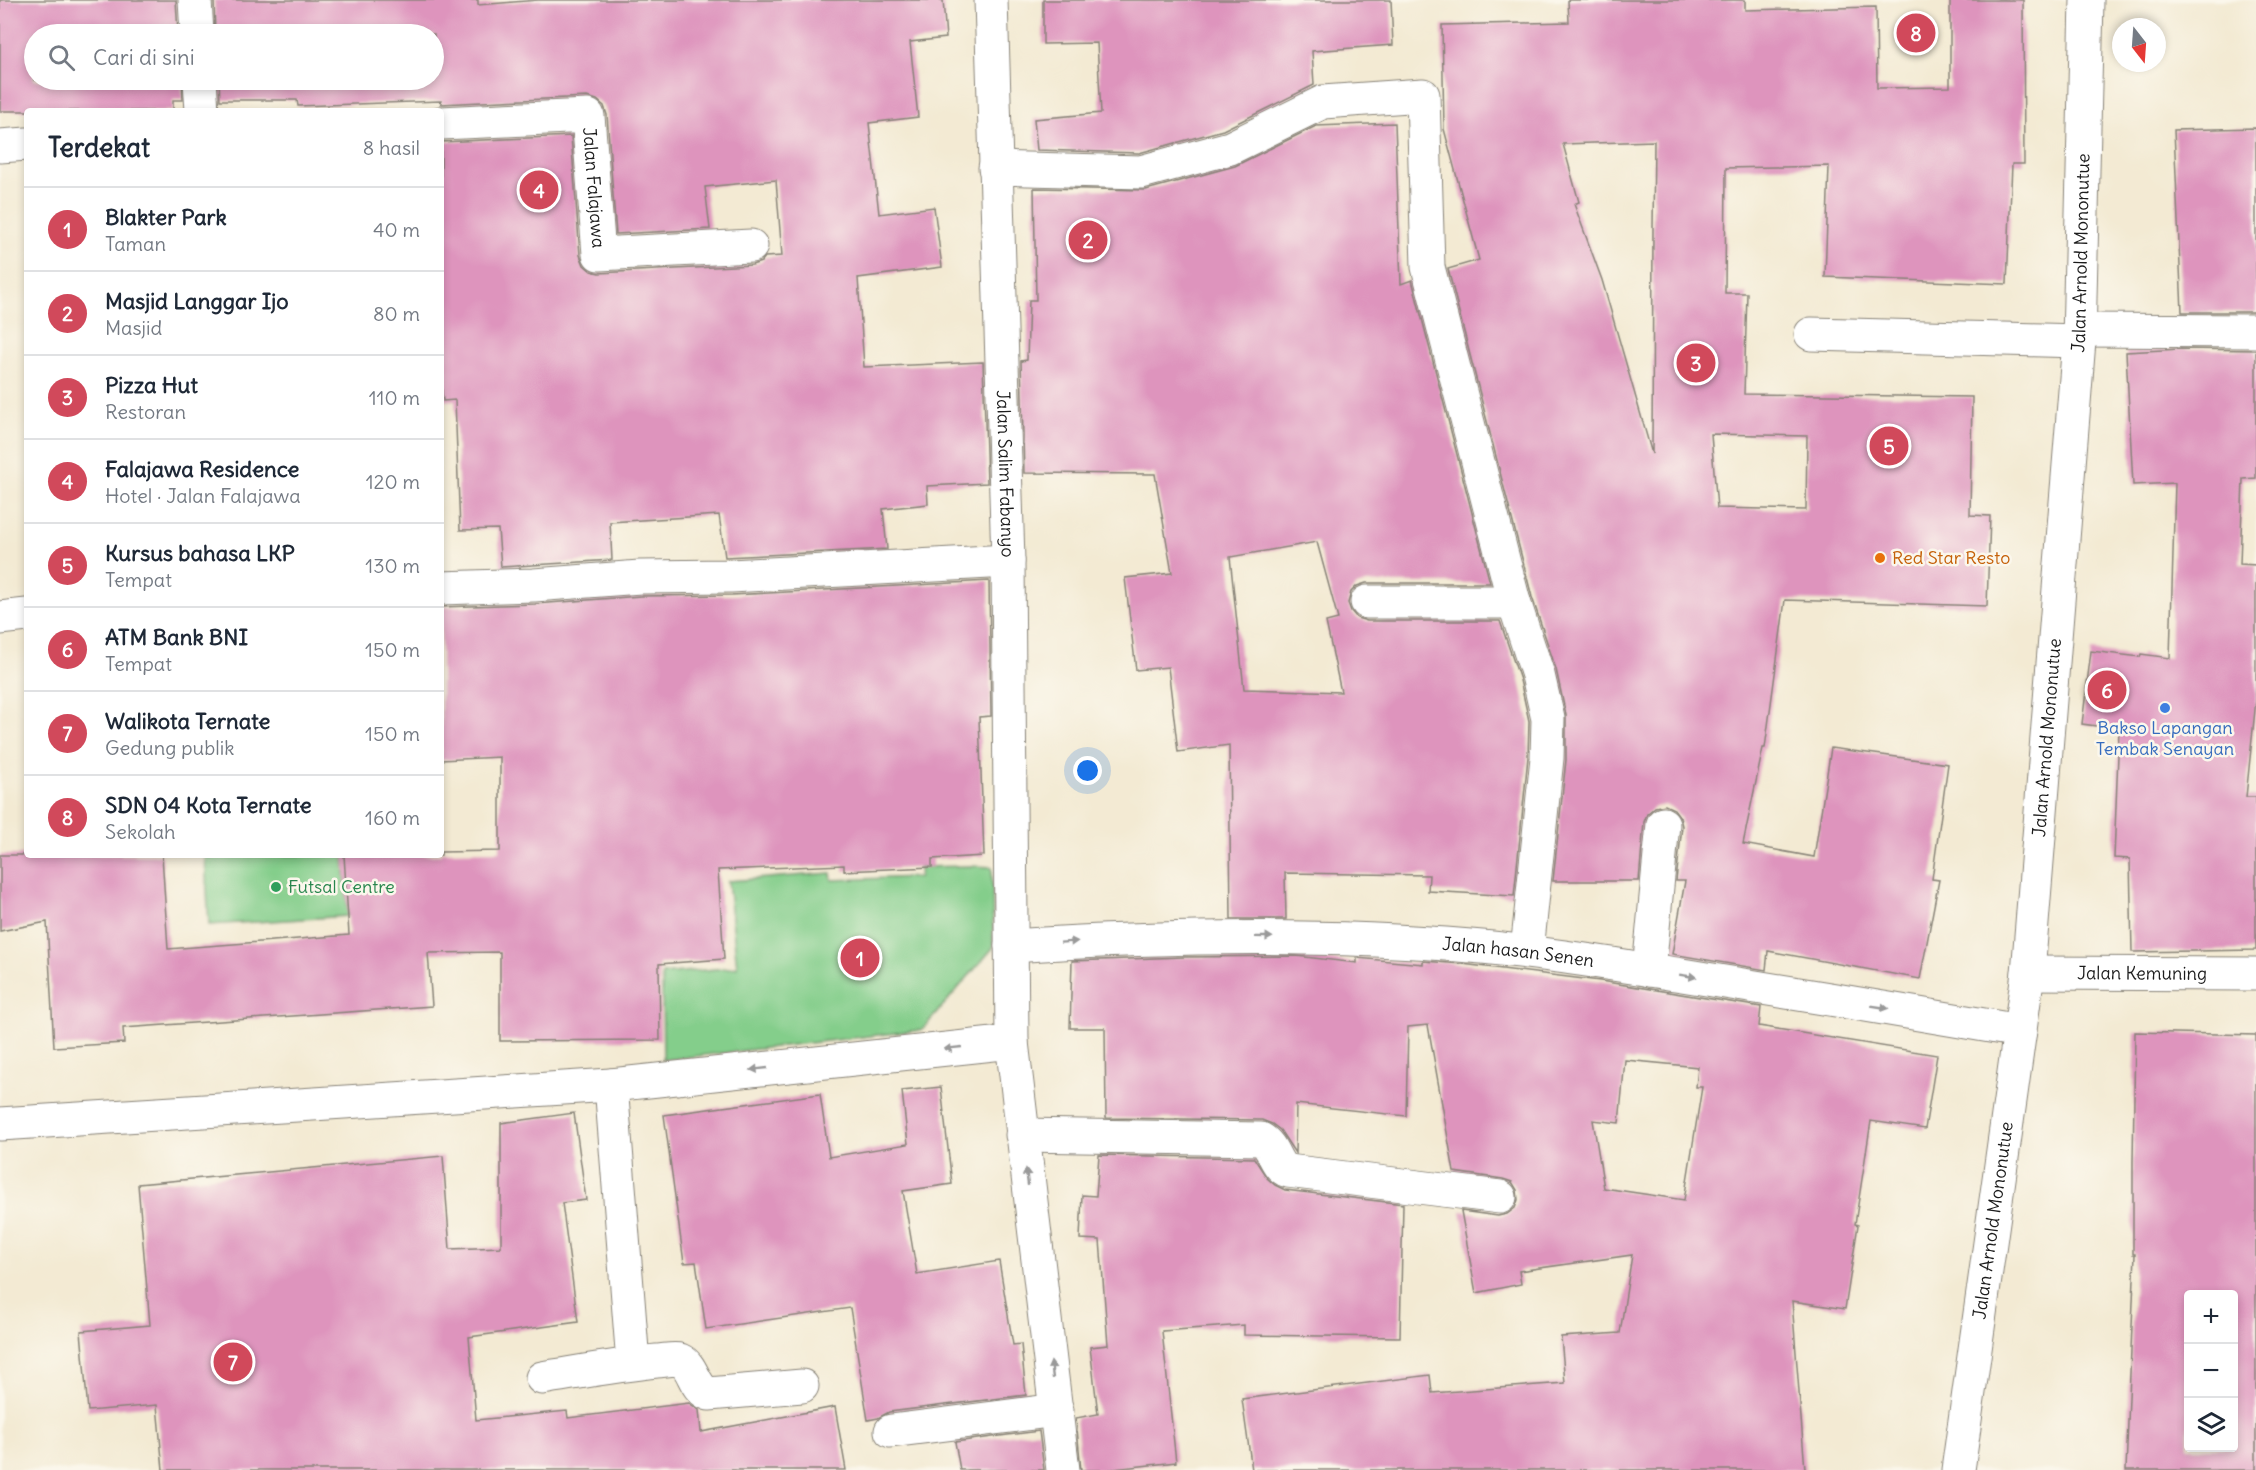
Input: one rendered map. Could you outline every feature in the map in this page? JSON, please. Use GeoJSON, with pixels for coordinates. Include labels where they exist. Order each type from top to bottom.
{"type":"FeatureCollection","features":[{"type":"Feature","properties":{"kind":"main road"},"geometry":{"type":"LineString","coordinates":[[195,0],[196,24]]}},
{"type":"Feature","properties":{"kind":"main road","name":"Jalan Salim Fabanyo"},"geometry":{"type":"LineString","coordinates":[[991,0],[1008,561],[1012,1042],[1063,1470]]}},
{"type":"Feature","properties":{"kind":"main road","name":"Jalan Arnold Mononutue"},"geometry":{"type":"LineString","coordinates":[[1958,1470],[2028,973],[2079,336],[2087,0]]}},
{"type":"Feature","properties":{"kind":"main road"},"geometry":{"type":"LineString","coordinates":[[201,90],[202,108]]}},
{"type":"Feature","properties":{"kind":"main road"},"geometry":{"type":"LineString","coordinates":[[995,168],[1141,172],[1230,148],[1323,102],[1423,95],[1428,267],[1514,602],[1538,675],[1548,719],[1547,758],[1527,951]]}},
{"type":"Feature","properties":{"kind":"main road","name":"Jalan Falajawa"},"geometry":{"type":"LineString","coordinates":[[444,123],[588,116],[599,254],[752,246]]}},
{"type":"Feature","properties":{"kind":"main road"},"geometry":{"type":"LineString","coordinates":[[0,146],[24,144]]}},
{"type":"Feature","properties":{"kind":"main road"},"geometry":{"type":"LineString","coordinates":[[1811,333],[2079,336],[2256,331]]}},
{"type":"Feature","properties":{"kind":"main road"},"geometry":{"type":"LineString","coordinates":[[444,588],[1008,561]]}},
{"type":"Feature","properties":{"kind":"main road"},"geometry":{"type":"LineString","coordinates":[[1367,602],[1514,602]]}},
{"type":"Feature","properties":{"kind":"main road"},"geometry":{"type":"LineString","coordinates":[[0,618],[24,615]]}},
{"type":"Feature","properties":{"kind":"main road"},"geometry":{"type":"LineString","coordinates":[[1649,970],[1663,824]]}},
{"type":"Feature","properties":{"kind":"main road","name":"Jalan hasan Senen"},"geometry":{"type":"LineString","coordinates":[[1011,946],[1133,939],[1246,937],[1404,941],[1527,951],[2020,1031]]}},
{"type":"Feature","properties":{"kind":"main road","name":"Jalan Kemuning"},"geometry":{"type":"LineString","coordinates":[[2028,973],[2256,974]]}},
{"type":"Feature","properties":{"kind":"main road"},"geometry":{"type":"LineString","coordinates":[[0,1124],[611,1085],[1012,1042]]}},
{"type":"Feature","properties":{"kind":"main road"},"geometry":{"type":"LineString","coordinates":[[611,1085],[633,1364]]}},
{"type":"Feature","properties":{"kind":"main road"},"geometry":{"type":"LineString","coordinates":[[1022,1136],[1261,1139],[1269,1145],[1279,1165],[1288,1171],[1500,1197]]}},
{"type":"Feature","properties":{"kind":"main road"},"geometry":{"type":"LineString","coordinates":[[542,1378],[678,1359],[685,1363],[703,1392],[709,1394],[802,1386]]}},
{"type":"Feature","properties":{"kind":"main road"},"geometry":{"type":"LineString","coordinates":[[891,1431],[1057,1410]]}},
{"type":"Feature","properties":{"kind":"green space","name":"Futsal Centre"},"geometry":{"type":"Polygon","coordinates":[[[205,858],[344,858],[348,916],[209,925],[205,858]]]}},
{"type":"Feature","properties":{"kind":"green space"},"geometry":{"type":"Polygon","coordinates":[[[920,867],[992,867],[993,948],[922,1030],[663,1060],[662,974],[737,967],[728,881],[831,873],[832,880],[919,877],[920,867]]]}},
{"type":"Feature","properties":{"kind":"building"},"geometry":{"type":"Polygon","coordinates":[[[0,0],[176,0],[177,24],[24,24],[24,90],[182,90],[183,100],[173,100],[173,108],[24,108],[24,111],[0,111],[0,0]]]}},
{"type":"Feature","properties":{"kind":"building"},"geometry":{"type":"Polygon","coordinates":[[[214,0],[478,0],[478,5],[538,0],[943,0],[946,38],[910,42],[918,117],[869,123],[879,214],[934,207],[942,267],[858,278],[864,367],[983,362],[987,483],[927,486],[928,504],[883,509],[887,549],[725,557],[719,515],[610,522],[612,560],[501,567],[498,529],[460,530],[455,400],[444,401],[444,142],[571,136],[580,255],[584,265],[591,271],[599,273],[752,265],[761,262],[765,257],[782,256],[776,180],[705,187],[710,229],[616,234],[607,115],[604,106],[597,100],[587,97],[441,104],[441,101],[298,106],[297,100],[220,100],[220,90],[444,90],[444,24],[215,24],[214,0]]]}},
{"type":"Feature","properties":{"kind":"building"},"geometry":{"type":"Polygon","coordinates":[[[1043,0],[1391,0],[1393,45],[1312,51],[1314,85],[1223,130],[1139,153],[1037,150],[1034,119],[1101,113],[1097,43],[1043,44],[1043,0]]]}},
{"type":"Feature","properties":{"kind":"building"},"geometry":{"type":"Polygon","coordinates":[[[1568,0],[1745,0],[1745,10],[1876,7],[1877,88],[1950,87],[1950,0],[2023,0],[2024,164],[2012,164],[2007,284],[1825,277],[1829,166],[1726,168],[1725,293],[1747,293],[1744,394],[1972,397],[1970,515],[1990,516],[1987,606],[1785,600],[1765,748],[1763,748],[1743,844],[1814,857],[1831,748],[1948,764],[1932,879],[1939,880],[1920,979],[1768,951],[1766,970],[1672,954],[1685,881],[1676,881],[1682,826],[1680,817],[1674,809],[1665,805],[1655,807],[1647,814],[1644,822],[1639,881],[1553,881],[1566,760],[1566,715],[1556,669],[1532,597],[1448,269],[1479,260],[1444,129],[1442,25],[1569,22],[1568,0]],[[1654,141],[1563,144],[1579,202],[1574,204],[1602,280],[1652,454],[1653,228],[1654,141]],[[1711,434],[1717,508],[1806,510],[1807,436],[1711,434]]]}},
{"type":"Feature","properties":{"kind":"building"},"geometry":{"type":"Polygon","coordinates":[[[1395,123],[1401,284],[1412,280],[1490,583],[1366,583],[1357,586],[1351,592],[1348,603],[1357,618],[1367,621],[1500,621],[1520,680],[1529,721],[1528,757],[1514,896],[1428,891],[1429,875],[1285,873],[1286,919],[1231,919],[1229,745],[1178,752],[1168,667],[1136,670],[1125,578],[1172,573],[1155,474],[1024,473],[1021,361],[1027,360],[1029,300],[1036,300],[1034,188],[1146,190],[1235,166],[1316,126],[1395,123]],[[1317,542],[1230,557],[1244,689],[1341,692],[1326,622],[1338,619],[1317,542]]]}},
{"type":"Feature","properties":{"kind":"building"},"geometry":{"type":"Polygon","coordinates":[[[2256,128],[2256,312],[2182,312],[2174,130],[2256,128]]]}},
{"type":"Feature","properties":{"kind":"building"},"geometry":{"type":"Polygon","coordinates":[[[2181,349],[2256,350],[2256,478],[2243,479],[2240,564],[2256,565],[2256,700],[2246,797],[2256,797],[2256,950],[2132,952],[2130,859],[2114,858],[2119,729],[2082,724],[2091,651],[2170,658],[2175,483],[2133,485],[2126,352],[2181,349]]]}},
{"type":"Feature","properties":{"kind":"building"},"geometry":{"type":"Polygon","coordinates":[[[989,581],[991,716],[979,717],[984,856],[932,859],[932,867],[844,871],[844,865],[718,870],[724,959],[659,964],[660,1040],[500,1041],[500,952],[428,953],[432,1006],[123,1028],[124,1043],[54,1047],[47,922],[0,931],[0,855],[24,855],[24,858],[162,858],[168,949],[349,935],[344,858],[444,858],[444,852],[500,851],[500,757],[444,760],[444,607],[535,604],[641,596],[732,595],[989,581]]]}},
{"type":"Feature","properties":{"kind":"building"},"geometry":{"type":"Polygon","coordinates":[[[1296,956],[1357,963],[1357,958],[1423,964],[1423,961],[1600,981],[1761,1007],[1759,1026],[1937,1055],[1925,1129],[1871,1121],[1845,1309],[1792,1301],[1805,1470],[1252,1470],[1242,1399],[1430,1375],[1432,1393],[1565,1383],[1561,1337],[1620,1333],[1632,1255],[1519,1271],[1521,1284],[1476,1293],[1461,1211],[1498,1216],[1507,1214],[1515,1208],[1518,1200],[1517,1190],[1512,1182],[1503,1179],[1454,1172],[1428,1025],[1408,1027],[1406,1116],[1296,1104],[1295,1153],[1280,1130],[1262,1120],[1106,1118],[1105,1028],[1070,1028],[1072,961],[1296,956]],[[1625,1060],[1619,1123],[1593,1120],[1604,1188],[1684,1200],[1702,1087],[1696,1087],[1698,1067],[1625,1060]]]}},
{"type":"Feature","properties":{"kind":"building"},"geometry":{"type":"Polygon","coordinates":[[[2135,1032],[2256,1035],[2256,1470],[2126,1470],[2135,1254],[2133,1254],[2135,1032]]]}},
{"type":"Feature","properties":{"kind":"building"},"geometry":{"type":"Polygon","coordinates":[[[941,1087],[952,1184],[903,1191],[917,1274],[999,1261],[1013,1345],[1021,1344],[1026,1395],[889,1412],[868,1420],[850,1308],[706,1329],[696,1262],[684,1263],[664,1115],[820,1094],[829,1157],[908,1144],[902,1091],[941,1087]]]}},
{"type":"Feature","properties":{"kind":"building"},"geometry":{"type":"Polygon","coordinates":[[[574,1113],[586,1200],[562,1203],[578,1322],[469,1337],[476,1420],[567,1411],[568,1418],[689,1403],[699,1410],[701,1432],[835,1407],[846,1470],[163,1470],[157,1405],[88,1411],[81,1331],[150,1325],[138,1184],[443,1156],[450,1249],[501,1247],[501,1123],[574,1113]]]}},
{"type":"Feature","properties":{"kind":"building"},"geometry":{"type":"Polygon","coordinates":[[[1099,1155],[1254,1158],[1267,1178],[1285,1190],[1403,1204],[1400,1337],[1244,1335],[1244,1325],[1162,1331],[1176,1462],[1105,1470],[1081,1470],[1076,1418],[1098,1414],[1090,1347],[1108,1345],[1100,1240],[1080,1239],[1082,1195],[1096,1196],[1099,1155]]]}},
{"type":"Feature","properties":{"kind":"building"},"geometry":{"type":"Polygon","coordinates":[[[1039,1431],[1044,1470],[960,1470],[955,1442],[1039,1431]]]}},
{"type":"Feature","properties":{"kind":"place","name":"SDN 04 Kota Ternate"},"geometry":{"type":"Point","coordinates":[1916,33]}},
{"type":"Feature","properties":{"kind":"place","name":"Falajawa Residence"},"geometry":{"type":"Point","coordinates":[539,190]}},
{"type":"Feature","properties":{"kind":"place","name":"Masjid Langgar Ijo"},"geometry":{"type":"Point","coordinates":[1088,240]}},
{"type":"Feature","properties":{"kind":"place","name":"Pizza Hut"},"geometry":{"type":"Point","coordinates":[1696,363]}},
{"type":"Feature","properties":{"kind":"place","name":"Kursus bahasa LKP"},"geometry":{"type":"Point","coordinates":[1889,446]}},
{"type":"Feature","properties":{"kind":"place","name":"Red Star Resto"},"geometry":{"type":"Point","coordinates":[1880,558]}},
{"type":"Feature","properties":{"kind":"place","name":"ATM Bank BNI"},"geometry":{"type":"Point","coordinates":[2107,690]}},
{"type":"Feature","properties":{"kind":"place","name":"Bakso Lapangan Tembak Senayan"},"geometry":{"type":"Point","coordinates":[2165,708]}},
{"type":"Feature","properties":{"kind":"place","name":"Futsal Centre"},"geometry":{"type":"Point","coordinates":[276,887]}},
{"type":"Feature","properties":{"kind":"place","name":"Blakter Park"},"geometry":{"type":"Point","coordinates":[860,958]}},
{"type":"Feature","properties":{"kind":"place","name":"Walikota Ternate"},"geometry":{"type":"Point","coordinates":[233,1362]}}]}
